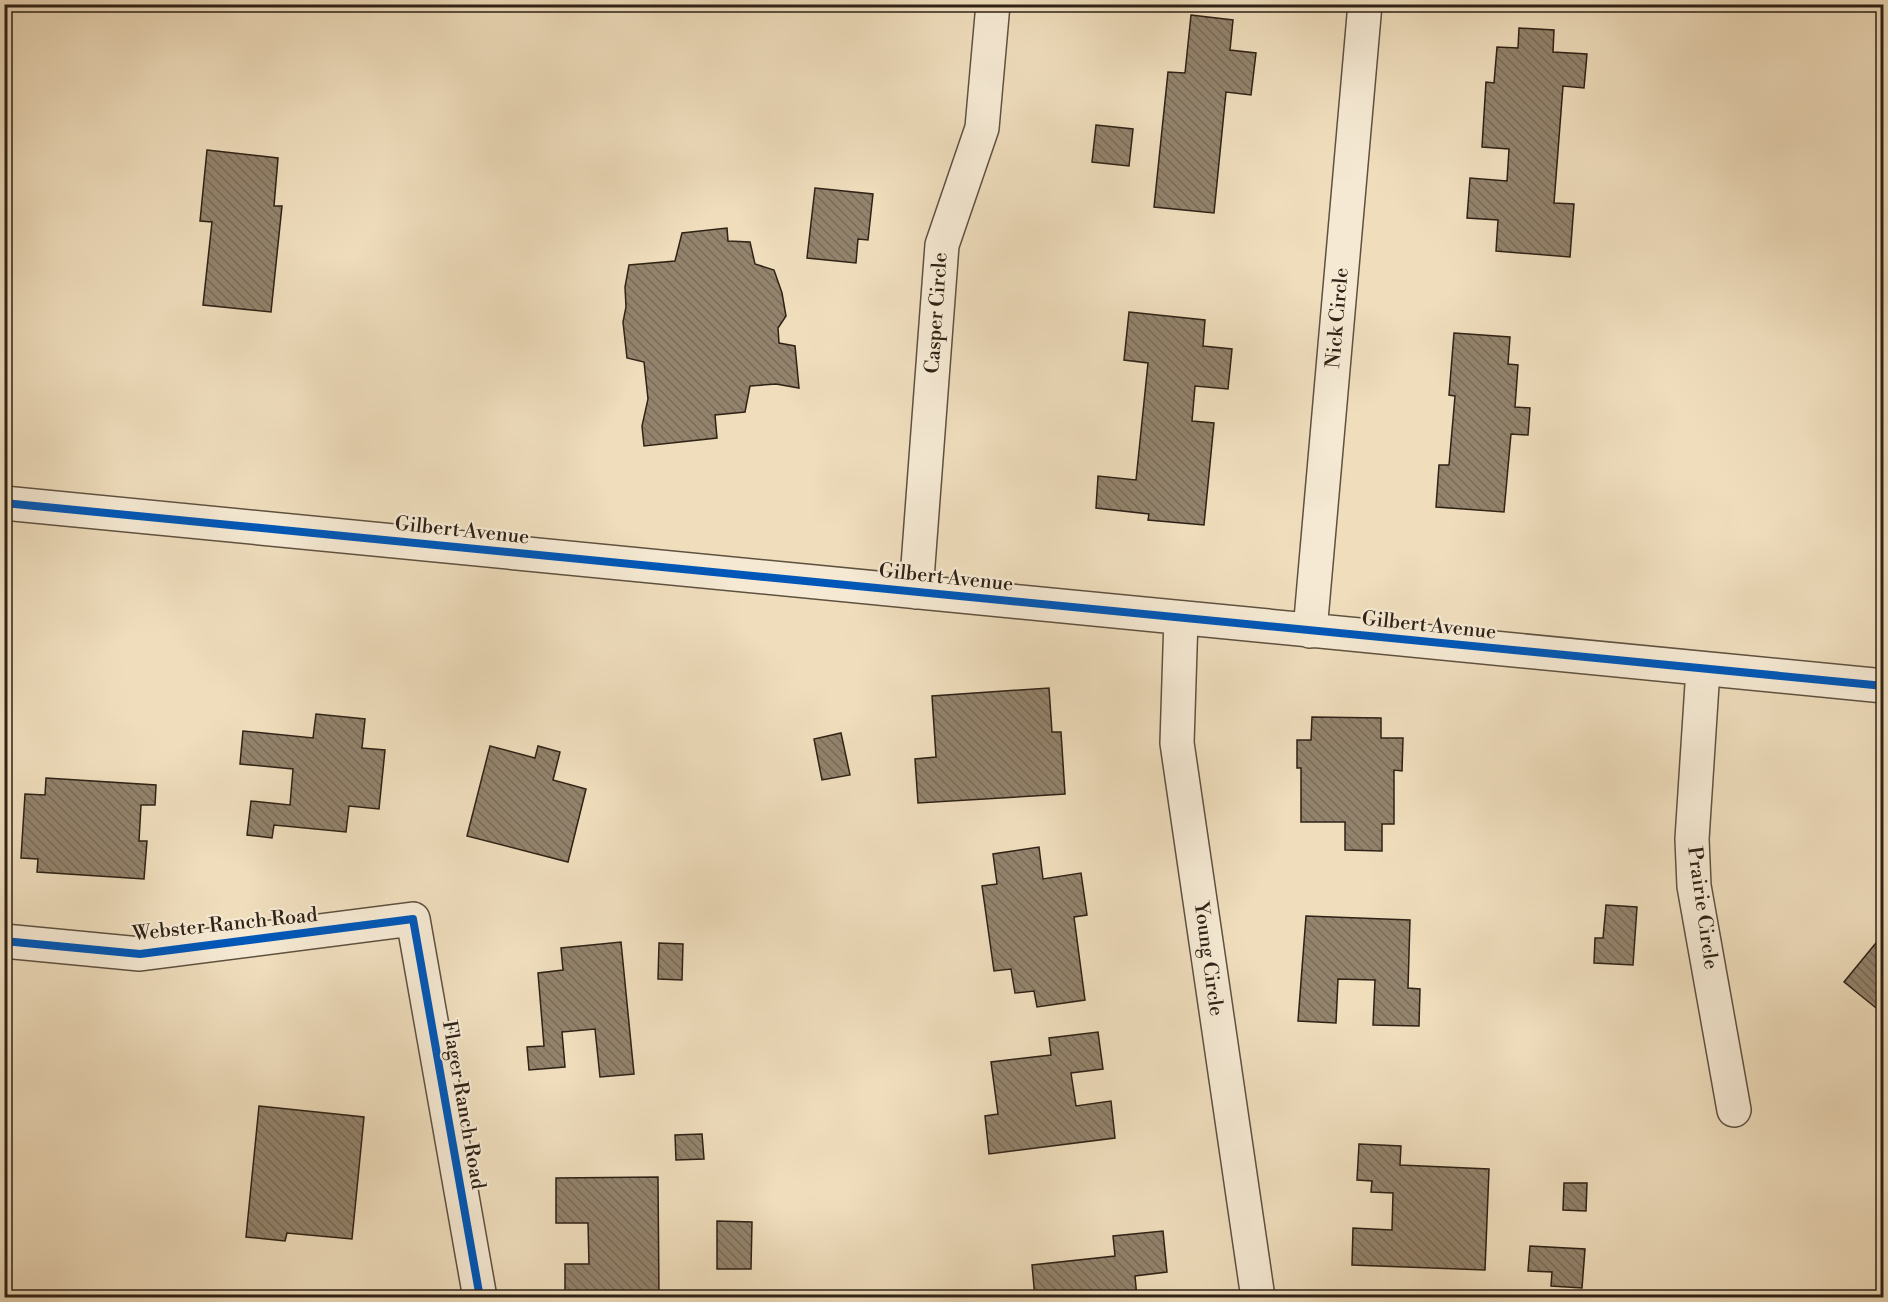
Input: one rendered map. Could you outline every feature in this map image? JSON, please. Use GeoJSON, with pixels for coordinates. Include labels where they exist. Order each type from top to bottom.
{"type":"FeatureCollection","features":[{"type":"Feature","properties":{"kind":"street","name":"Casper Circle"},"geometry":{"type":"LineString","coordinates":[[916,592],[942,245],[982,128],[993,4]]}},
{"type":"Feature","properties":{"kind":"street","name":"Nick Circle"},"geometry":{"type":"LineString","coordinates":[[1310,631],[1365,4]]}},
{"type":"Feature","properties":{"kind":"street","name":"Gilbert Avenue"},"geometry":{"type":"LineString","coordinates":[[4,503],[1884,686]]}},
{"type":"Feature","properties":{"kind":"street","name":"Young Circle"},"geometry":{"type":"LineString","coordinates":[[1181,618],[1177,743],[1258,1298]]}},
{"type":"Feature","properties":{"kind":"street","name":"Prairie Circle"},"geometry":{"type":"LineString","coordinates":[[1703,669],[1693,816],[1694,886],[1734,1110]]}},
{"type":"Feature","properties":{"kind":"street","name":"Webster Ranch Road"},"geometry":{"type":"LineString","coordinates":[[4,941],[140,954],[413,919]]}},
{"type":"Feature","properties":{"kind":"street","name":"Flager Ranch Road"},"geometry":{"type":"LineString","coordinates":[[413,919],[480,1298]]}},
{"type":"Feature","properties":{"kind":"building"},"geometry":{"type":"Polygon","coordinates":[[[1191,15],[1233,20],[1230,50],[1256,53],[1251,95],[1226,92],[1214,213],[1154,207],[1168,72],[1185,73],[1191,15]]]}},
{"type":"Feature","properties":{"kind":"building"},"geometry":{"type":"Polygon","coordinates":[[[1519,28],[1554,30],[1553,52],[1587,54],[1584,88],[1563,86],[1554,203],[1574,204],[1570,257],[1496,251],[1498,220],[1467,218],[1470,178],[1507,181],[1509,149],[1482,147],[1486,82],[1494,83],[1497,47],[1518,48],[1519,28]]]}},
{"type":"Feature","properties":{"kind":"building"},"geometry":{"type":"Polygon","coordinates":[[[1096,125],[1133,129],[1129,166],[1092,162],[1096,125]]]}},
{"type":"Feature","properties":{"kind":"building"},"geometry":{"type":"Polygon","coordinates":[[[207,150],[278,158],[274,206],[282,206],[271,312],[203,305],[212,222],[200,221],[207,150]]]}},
{"type":"Feature","properties":{"kind":"building"},"geometry":{"type":"Polygon","coordinates":[[[815,188],[873,194],[868,240],[858,239],[856,263],[807,258],[815,188]]]}},
{"type":"Feature","properties":{"kind":"building"},"geometry":{"type":"Polygon","coordinates":[[[727,228],[728,241],[750,242],[755,264],[774,270],[782,293],[786,316],[778,328],[779,343],[795,346],[799,388],[776,384],[750,386],[745,412],[715,415],[717,438],[644,446],[642,426],[648,399],[644,362],[627,358],[623,322],[629,265],[675,261],[682,233],[727,228]]]}},
{"type":"Feature","properties":{"kind":"building"},"geometry":{"type":"Polygon","coordinates":[[[1129,312],[1205,320],[1203,346],[1232,349],[1228,389],[1195,386],[1192,421],[1214,423],[1204,525],[1148,520],[1149,514],[1096,508],[1098,476],[1136,480],[1148,363],[1124,360],[1129,312]]]}},
{"type":"Feature","properties":{"kind":"building"},"geometry":{"type":"Polygon","coordinates":[[[1454,333],[1510,337],[1508,364],[1518,365],[1515,407],[1530,408],[1528,435],[1511,434],[1504,512],[1436,507],[1439,465],[1449,465],[1455,396],[1449,395],[1454,333]]]}},
{"type":"Feature","properties":{"kind":"building"},"geometry":{"type":"Polygon","coordinates":[[[1049,688],[1052,732],[1061,732],[1065,794],[918,803],[915,759],[936,757],[932,696],[1049,688]]]}},
{"type":"Feature","properties":{"kind":"building"},"geometry":{"type":"Polygon","coordinates":[[[316,714],[365,719],[362,748],[385,750],[379,809],[349,806],[346,832],[274,825],[272,838],[247,835],[251,801],[290,805],[293,769],[240,764],[243,731],[313,738],[316,714]]]}},
{"type":"Feature","properties":{"kind":"building"},"geometry":{"type":"Polygon","coordinates":[[[1312,717],[1381,718],[1381,738],[1403,738],[1402,771],[1394,770],[1394,824],[1382,824],[1382,851],[1345,850],[1345,822],[1301,822],[1301,768],[1297,768],[1297,740],[1311,740],[1312,717]]]}},
{"type":"Feature","properties":{"kind":"building"},"geometry":{"type":"Polygon","coordinates":[[[841,733],[850,775],[822,780],[814,739],[841,733]]]}},
{"type":"Feature","properties":{"kind":"building"},"geometry":{"type":"Polygon","coordinates":[[[490,746],[535,758],[538,746],[560,752],[553,780],[586,789],[568,862],[467,836],[490,746]]]}},
{"type":"Feature","properties":{"kind":"building"},"geometry":{"type":"Polygon","coordinates":[[[46,778],[156,785],[155,805],[141,805],[139,841],[147,841],[144,879],[37,872],[38,859],[21,858],[25,794],[45,795],[46,778]]]}},
{"type":"Feature","properties":{"kind":"building"},"geometry":{"type":"Polygon","coordinates":[[[1039,847],[1043,879],[1081,873],[1087,915],[1074,917],[1085,1000],[1037,1007],[1034,991],[1015,993],[1011,969],[994,971],[982,886],[997,884],[993,854],[1039,847]]]}},
{"type":"Feature","properties":{"kind":"building"},"geometry":{"type":"Polygon","coordinates":[[[1606,905],[1637,907],[1633,965],[1594,963],[1595,938],[1603,938],[1606,905]]]}},
{"type":"Feature","properties":{"kind":"building"},"geometry":{"type":"Polygon","coordinates":[[[1306,916],[1410,920],[1408,988],[1420,989],[1419,1026],[1373,1025],[1375,980],[1338,979],[1336,1023],[1298,1021],[1306,916]]]}},
{"type":"Feature","properties":{"kind":"building"},"geometry":{"type":"Polygon","coordinates":[[[1884,933],[1884,1008],[1881,1012],[1844,982],[1884,933]]]}},
{"type":"Feature","properties":{"kind":"building"},"geometry":{"type":"Polygon","coordinates":[[[621,942],[634,1074],[600,1077],[595,1029],[562,1032],[565,1067],[529,1070],[527,1047],[544,1046],[538,973],[563,970],[561,948],[621,942]]]}},
{"type":"Feature","properties":{"kind":"building"},"geometry":{"type":"Polygon","coordinates":[[[659,943],[683,944],[682,980],[658,979],[659,943]]]}},
{"type":"Feature","properties":{"kind":"building"},"geometry":{"type":"Polygon","coordinates":[[[1098,1032],[1103,1069],[1071,1073],[1076,1106],[1111,1101],[1115,1138],[989,1154],[985,1116],[998,1114],[991,1062],[1051,1055],[1049,1038],[1098,1032]]]}},
{"type":"Feature","properties":{"kind":"building"},"geometry":{"type":"Polygon","coordinates":[[[259,1106],[364,1117],[352,1239],[287,1233],[285,1241],[246,1237],[259,1106]]]}},
{"type":"Feature","properties":{"kind":"building"},"geometry":{"type":"Polygon","coordinates":[[[702,1134],[704,1159],[676,1160],[675,1135],[702,1134]]]}},
{"type":"Feature","properties":{"kind":"building"},"geometry":{"type":"Polygon","coordinates":[[[1359,1144],[1401,1146],[1400,1165],[1489,1169],[1485,1270],[1352,1265],[1353,1228],[1392,1230],[1393,1193],[1371,1192],[1372,1181],[1357,1180],[1359,1144]]]}},
{"type":"Feature","properties":{"kind":"building"},"geometry":{"type":"Polygon","coordinates":[[[658,1177],[659,1298],[565,1298],[565,1264],[589,1264],[588,1223],[556,1223],[556,1178],[658,1177]]]}},
{"type":"Feature","properties":{"kind":"building"},"geometry":{"type":"Polygon","coordinates":[[[1564,1183],[1587,1183],[1586,1211],[1563,1210],[1564,1183]]]}},
{"type":"Feature","properties":{"kind":"building"},"geometry":{"type":"Polygon","coordinates":[[[717,1221],[752,1222],[751,1269],[717,1269],[717,1221]]]}},
{"type":"Feature","properties":{"kind":"building"},"geometry":{"type":"Polygon","coordinates":[[[1163,1231],[1167,1272],[1135,1276],[1137,1298],[1035,1298],[1032,1265],[1115,1256],[1113,1236],[1163,1231]]]}},
{"type":"Feature","properties":{"kind":"building"},"geometry":{"type":"Polygon","coordinates":[[[1530,1246],[1585,1249],[1582,1288],[1551,1286],[1552,1272],[1528,1271],[1530,1246]]]}},
{"type":"Feature","properties":{"kind":"cycle path"},"geometry":{"type":"LineString","coordinates":[[4,503],[1884,686]]}},
{"type":"Feature","properties":{"kind":"cycle path"},"geometry":{"type":"LineString","coordinates":[[4,941],[140,954],[413,919],[480,1298]]}}]}
